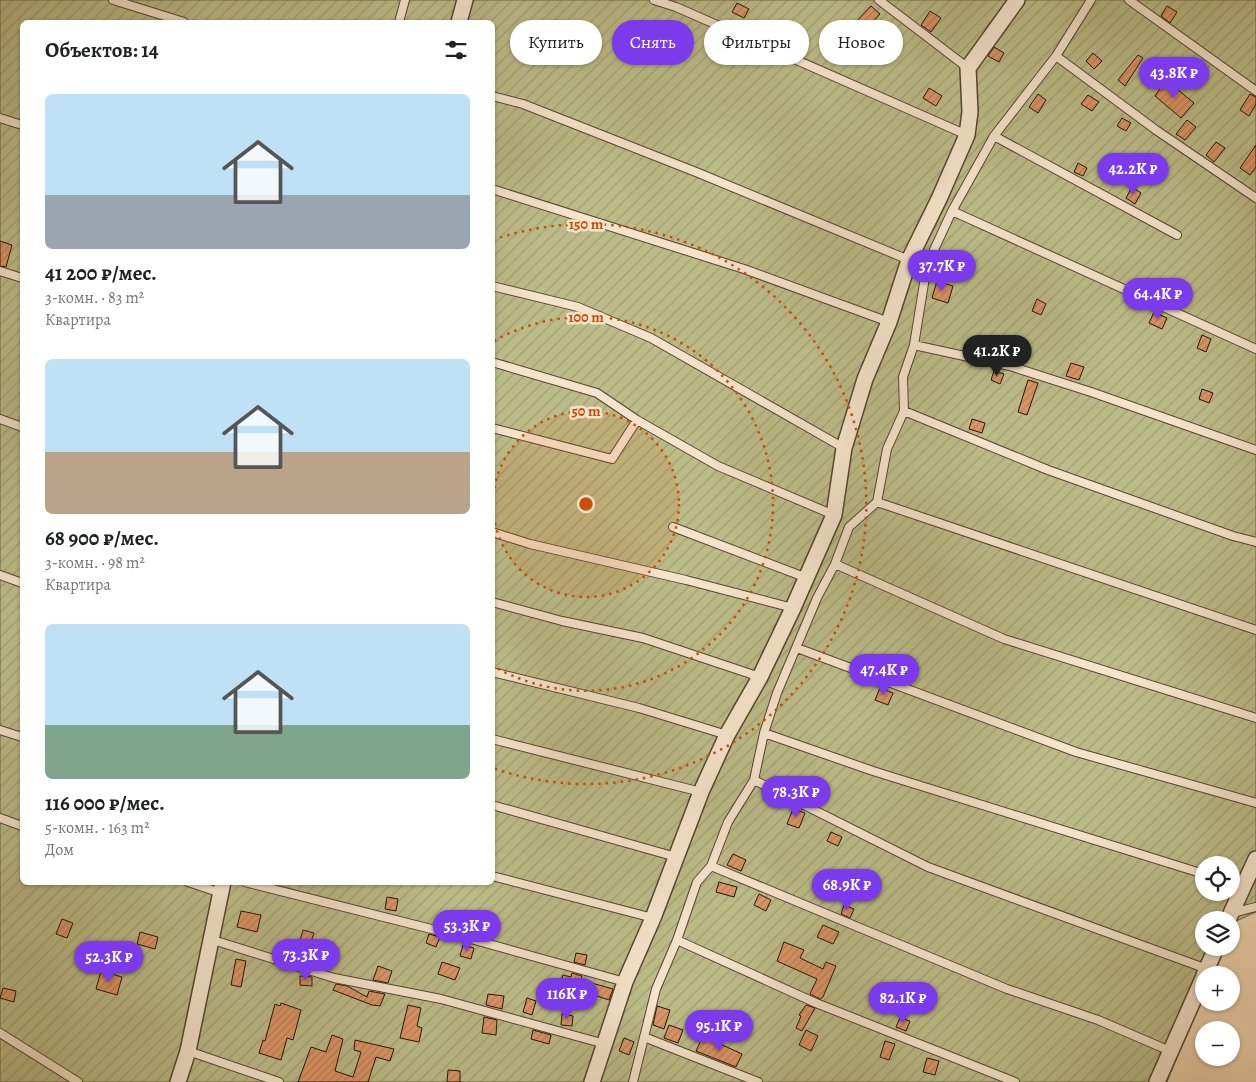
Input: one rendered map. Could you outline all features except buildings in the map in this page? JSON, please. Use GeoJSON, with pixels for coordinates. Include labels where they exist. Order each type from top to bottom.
{"type":"FeatureCollection","features":[{"type":"Feature","properties":{"kind":"street"},"geometry":{"type":"LineString","coordinates":[[460,20],[465,0]]}},
{"type":"Feature","properties":{"kind":"street"},"geometry":{"type":"LineString","coordinates":[[592,1082],[625,982],[653,918],[700,792],[727,735],[760,677],[807,578],[834,515],[844,448],[865,379],[889,322],[909,260],[939,199],[967,135],[970,112],[968,68],[1017,0]]}},
{"type":"Feature","properties":{"kind":"street"},"geometry":{"type":"LineString","coordinates":[[1232,911],[1240,886],[1256,859]]}},
{"type":"Feature","properties":{"kind":"street"},"geometry":{"type":"LineString","coordinates":[[178,1082],[188,1051],[213,940],[222,888]]}},
{"type":"Feature","properties":{"kind":"street"},"geometry":{"type":"LineString","coordinates":[[1158,1082],[1195,995]]}},
{"type":"Feature","properties":{"kind":"lane"},"geometry":{"type":"LineString","coordinates":[[112,0],[177,20]]}},
{"type":"Feature","properties":{"kind":"lane"},"geometry":{"type":"LineString","coordinates":[[400,20],[405,0]]}},
{"type":"Feature","properties":{"kind":"lane"},"geometry":{"type":"LineString","coordinates":[[654,0],[676,7],[967,135]]}},
{"type":"Feature","properties":{"kind":"lane"},"geometry":{"type":"LineString","coordinates":[[879,0],[968,68]]}},
{"type":"Feature","properties":{"kind":"lane"},"geometry":{"type":"LineString","coordinates":[[633,1082],[656,989],[677,940],[697,882],[711,866],[728,822],[754,780],[764,733],[777,693],[817,598],[835,564],[849,527],[877,502],[887,449],[904,411],[902,377],[914,345],[928,265],[952,211],[994,136],[1056,56],[1091,0]]}},
{"type":"Feature","properties":{"kind":"lane"},"geometry":{"type":"LineString","coordinates":[[1129,0],[1256,91]]}},
{"type":"Feature","properties":{"kind":"lane"},"geometry":{"type":"LineString","coordinates":[[1056,56],[1156,130],[1256,198]]}},
{"type":"Feature","properties":{"kind":"lane"},"geometry":{"type":"LineString","coordinates":[[495,97],[522,104],[687,168],[909,260]]}},
{"type":"Feature","properties":{"kind":"lane"},"geometry":{"type":"LineString","coordinates":[[0,118],[20,124]]}},
{"type":"Feature","properties":{"kind":"lane"},"geometry":{"type":"LineString","coordinates":[[994,136],[1177,235]]}},
{"type":"Feature","properties":{"kind":"lane"},"geometry":{"type":"LineString","coordinates":[[495,190],[744,269],[889,322]]}},
{"type":"Feature","properties":{"kind":"lane"},"geometry":{"type":"LineString","coordinates":[[952,211],[1256,348]]}},
{"type":"Feature","properties":{"kind":"lane"},"geometry":{"type":"LineString","coordinates":[[0,271],[20,277]]}},
{"type":"Feature","properties":{"kind":"lane"},"geometry":{"type":"LineString","coordinates":[[495,287],[578,307],[650,338],[844,448]]}},
{"type":"Feature","properties":{"kind":"lane"},"geometry":{"type":"LineString","coordinates":[[914,345],[1010,366],[1091,392],[1256,450]]}},
{"type":"Feature","properties":{"kind":"lane"},"geometry":{"type":"LineString","coordinates":[[495,363],[597,393],[636,420],[718,466],[834,515]]}},
{"type":"Feature","properties":{"kind":"lane"},"geometry":{"type":"LineString","coordinates":[[904,411],[1048,470],[1233,536],[1256,542]]}},
{"type":"Feature","properties":{"kind":"lane"},"geometry":{"type":"LineString","coordinates":[[0,419],[20,426]]}},
{"type":"Feature","properties":{"kind":"lane"},"geometry":{"type":"LineString","coordinates":[[495,429],[612,459],[636,420]]}},
{"type":"Feature","properties":{"kind":"lane"},"geometry":{"type":"LineString","coordinates":[[877,502],[1256,630]]}},
{"type":"Feature","properties":{"kind":"lane"},"geometry":{"type":"LineString","coordinates":[[673,527],[807,578]]}},
{"type":"Feature","properties":{"kind":"lane"},"geometry":{"type":"LineString","coordinates":[[495,533],[530,544],[686,580],[793,608]]}},
{"type":"Feature","properties":{"kind":"lane"},"geometry":{"type":"LineString","coordinates":[[835,564],[1004,639],[1256,718]]}},
{"type":"Feature","properties":{"kind":"lane"},"geometry":{"type":"LineString","coordinates":[[0,575],[20,582]]}},
{"type":"Feature","properties":{"kind":"lane"},"geometry":{"type":"LineString","coordinates":[[495,603],[562,621],[643,638],[760,677]]}},
{"type":"Feature","properties":{"kind":"lane"},"geometry":{"type":"LineString","coordinates":[[797,648],[1076,752],[1256,803]]}},
{"type":"Feature","properties":{"kind":"lane"},"geometry":{"type":"LineString","coordinates":[[495,673],[639,708],[727,735]]}},
{"type":"Feature","properties":{"kind":"lane"},"geometry":{"type":"LineString","coordinates":[[0,730],[20,736]]}},
{"type":"Feature","properties":{"kind":"lane"},"geometry":{"type":"LineString","coordinates":[[764,733],[873,771],[1195,871]]}},
{"type":"Feature","properties":{"kind":"lane"},"geometry":{"type":"LineString","coordinates":[[495,741],[700,792]]}},
{"type":"Feature","properties":{"kind":"lane"},"geometry":{"type":"LineString","coordinates":[[754,780],[928,867],[1195,969]]}},
{"type":"Feature","properties":{"kind":"lane"},"geometry":{"type":"LineString","coordinates":[[495,806],[676,857]]}},
{"type":"Feature","properties":{"kind":"lane"},"geometry":{"type":"LineString","coordinates":[[0,818],[20,825]]}},
{"type":"Feature","properties":{"kind":"lane"},"geometry":{"type":"LineString","coordinates":[[711,866],[1006,989],[1098,1020],[1170,1051]]}},
{"type":"Feature","properties":{"kind":"lane"},"geometry":{"type":"LineString","coordinates":[[495,877],[653,918]]}},
{"type":"Feature","properties":{"kind":"lane"},"geometry":{"type":"LineString","coordinates":[[205,885],[222,888]]}},
{"type":"Feature","properties":{"kind":"lane"},"geometry":{"type":"LineString","coordinates":[[257,885],[471,939],[625,982]]}},
{"type":"Feature","properties":{"kind":"lane"},"geometry":{"type":"LineString","coordinates":[[1240,913],[1256,907]]}},
{"type":"Feature","properties":{"kind":"lane"},"geometry":{"type":"LineString","coordinates":[[213,940],[334,978],[441,999],[605,1044]]}},
{"type":"Feature","properties":{"kind":"lane"},"geometry":{"type":"LineString","coordinates":[[677,940],[816,1003],[1015,1082]]}},
{"type":"Feature","properties":{"kind":"lane"},"geometry":{"type":"LineString","coordinates":[[0,1033],[78,1082]]}},
{"type":"Feature","properties":{"kind":"lane"},"geometry":{"type":"LineString","coordinates":[[644,1037],[758,1082]]}},
{"type":"Feature","properties":{"kind":"lane"},"geometry":{"type":"LineString","coordinates":[[188,1051],[279,1082]]}},
{"type":"Feature","properties":{"kind":"green space"},"geometry":{"type":"Polygon","coordinates":[[[0,0],[1256,0],[1256,912],[1240,919],[1240,911],[1195,911],[1195,956],[1219,956],[1215,966],[1195,966],[1196,1011],[1167,1082],[0,1082],[0,0]]]}}]}
